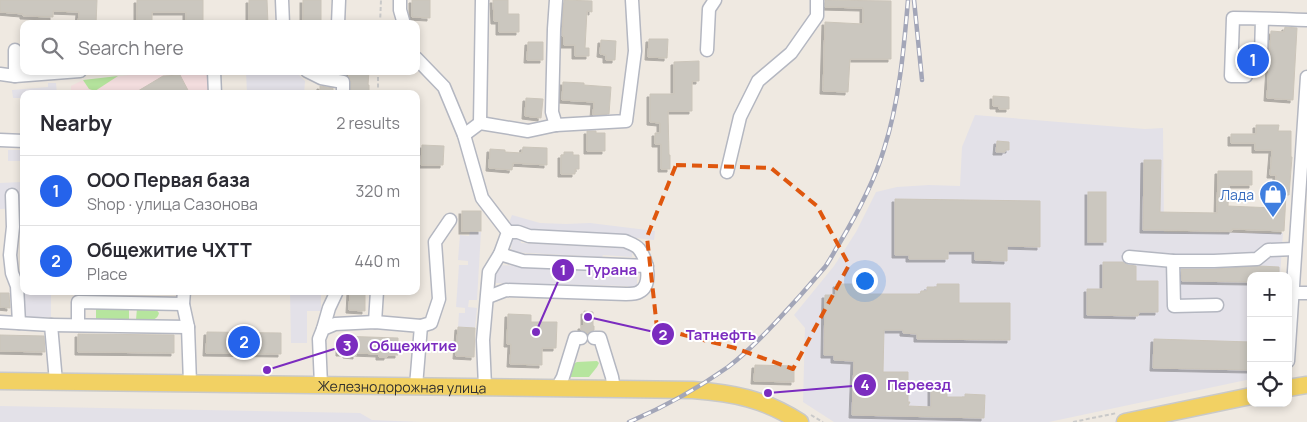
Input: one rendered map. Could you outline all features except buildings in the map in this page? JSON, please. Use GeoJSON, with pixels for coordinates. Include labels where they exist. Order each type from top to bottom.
{"type":"FeatureCollection","features":[{"type":"Feature","properties":{"kind":"main road","name":"Железнодорожная улица"},"geometry":{"type":"LineString","coordinates":[[0,381],[693,390],[743,396],[786,413],[800,422]]}},
{"type":"Feature","properties":{"kind":"main road"},"geometry":{"type":"LineString","coordinates":[[1292,387],[1307,385]]}},
{"type":"Feature","properties":{"kind":"main road"},"geometry":{"type":"LineString","coordinates":[[1125,422],[1247,397]]}},
{"type":"Feature","properties":{"kind":"street"},"geometry":{"type":"LineString","coordinates":[[282,0],[283,20]]}},
{"type":"Feature","properties":{"kind":"street"},"geometry":{"type":"LineString","coordinates":[[338,20],[339,0]]}},
{"type":"Feature","properties":{"kind":"street"},"geometry":{"type":"LineString","coordinates":[[400,0],[403,20]]}},
{"type":"Feature","properties":{"kind":"street"},"geometry":{"type":"LineString","coordinates":[[480,123],[482,0]]}},
{"type":"Feature","properties":{"kind":"street"},"geometry":{"type":"LineString","coordinates":[[556,0],[552,112],[556,125]]}},
{"type":"Feature","properties":{"kind":"street"},"geometry":{"type":"LineString","coordinates":[[464,135],[480,123],[528,131],[556,125],[626,121],[635,51],[632,0]]}},
{"type":"Feature","properties":{"kind":"street"},"geometry":{"type":"LineString","coordinates":[[707,50],[708,9],[714,0]]}},
{"type":"Feature","properties":{"kind":"street"},"geometry":{"type":"LineString","coordinates":[[727,172],[740,117],[758,81],[791,53],[817,16],[817,0]]}},
{"type":"Feature","properties":{"kind":"street"},"geometry":{"type":"LineString","coordinates":[[1262,18],[1261,56],[1247,56],[1246,76],[1231,76],[1233,18],[1262,18],[1307,20]]}},
{"type":"Feature","properties":{"kind":"street"},"geometry":{"type":"LineString","coordinates":[[15,50],[15,76]]}},
{"type":"Feature","properties":{"kind":"street"},"geometry":{"type":"LineString","coordinates":[[420,62],[444,88],[464,135],[482,198],[508,232]]}},
{"type":"Feature","properties":{"kind":"street"},"geometry":{"type":"LineString","coordinates":[[0,74],[28,75]]}},
{"type":"Feature","properties":{"kind":"street"},"geometry":{"type":"LineString","coordinates":[[214,75],[214,90]]}},
{"type":"Feature","properties":{"kind":"street"},"geometry":{"type":"LineString","coordinates":[[315,75],[343,82],[343,90]]}},
{"type":"Feature","properties":{"kind":"street"},"geometry":{"type":"LineString","coordinates":[[1291,317],[1305,139],[1307,77]]}},
{"type":"Feature","properties":{"kind":"street"},"geometry":{"type":"LineString","coordinates":[[0,140],[20,141]]}},
{"type":"Feature","properties":{"kind":"street"},"geometry":{"type":"LineString","coordinates":[[12,195],[13,227],[10,255],[12,273],[17,286],[19,323]]}},
{"type":"Feature","properties":{"kind":"street"},"geometry":{"type":"LineString","coordinates":[[323,329],[335,324],[375,322],[422,326],[431,323],[439,299],[435,242],[450,220]]}},
{"type":"Feature","properties":{"kind":"street"},"geometry":{"type":"LineString","coordinates":[[485,388],[483,340],[489,272],[500,254],[508,232]]}},
{"type":"Feature","properties":{"kind":"street"},"geometry":{"type":"LineString","coordinates":[[488,297],[506,290],[638,293],[645,285],[648,276],[647,266],[638,248],[625,241],[529,236],[518,232],[508,232]]}},
{"type":"Feature","properties":{"kind":"street"},"geometry":{"type":"LineString","coordinates":[[1129,257],[1173,261],[1257,259],[1268,250],[1295,249]]}},
{"type":"Feature","properties":{"kind":"street"},"geometry":{"type":"LineString","coordinates":[[500,254],[523,261],[647,266]]}},
{"type":"Feature","properties":{"kind":"street"},"geometry":{"type":"LineString","coordinates":[[1173,261],[1174,306],[1217,305]]}},
{"type":"Feature","properties":{"kind":"street"},"geometry":{"type":"LineString","coordinates":[[1293,293],[1307,294]]}},
{"type":"Feature","properties":{"kind":"street"},"geometry":{"type":"LineString","coordinates":[[321,385],[319,339],[335,295]]}},
{"type":"Feature","properties":{"kind":"street"},"geometry":{"type":"LineString","coordinates":[[375,322],[377,295]]}},
{"type":"Feature","properties":{"kind":"street"},"geometry":{"type":"LineString","coordinates":[[78,325],[78,302],[184,298],[188,327],[190,383]]}},
{"type":"Feature","properties":{"kind":"street"},"geometry":{"type":"LineString","coordinates":[[0,322],[188,327]]}},
{"type":"Feature","properties":{"kind":"street"},"geometry":{"type":"LineString","coordinates":[[51,324],[56,382]]}},
{"type":"Feature","properties":{"kind":"street"},"geometry":{"type":"LineString","coordinates":[[416,386],[422,326]]}},
{"type":"Feature","properties":{"kind":"street"},"geometry":{"type":"LineString","coordinates":[[557,388],[563,377],[575,338],[600,338],[614,389]]}},
{"type":"Feature","properties":{"kind":"path"},"geometry":{"type":"LineString","coordinates":[[380,20],[381,0]]}},
{"type":"Feature","properties":{"kind":"path"},"geometry":{"type":"LineString","coordinates":[[378,75],[378,90]]}},
{"type":"Feature","properties":{"kind":"highlighted area"},"geometry":{"type":"Polygon","coordinates":[[[676,165],[771,168],[817,206],[849,265],[793,369],[735,348],[657,328],[647,237],[676,165]]]}},
{"type":"Feature","properties":{"kind":"shaded area"},"geometry":{"type":"Polygon","coordinates":[[[130,75],[219,75],[219,90],[71,90],[71,86],[81,81],[130,75]]]}},
{"type":"Feature","properties":{"kind":"shaded area"},"geometry":{"type":"Polygon","coordinates":[[[246,75],[299,75],[305,81],[304,90],[247,90],[246,75]]]}},
{"type":"Feature","properties":{"kind":"shaded area"},"geometry":{"type":"Polygon","coordinates":[[[48,83],[56,83],[57,90],[20,90],[20,98],[13,98],[12,90],[48,87],[48,83]]]}},
{"type":"Feature","properties":{"kind":"shaded area"},"geometry":{"type":"Polygon","coordinates":[[[975,115],[1145,129],[1163,128],[1164,232],[1283,233],[1280,272],[1247,272],[1247,380],[1049,422],[834,422],[803,402],[805,328],[794,315],[834,266],[856,232],[876,192],[897,187],[960,186],[962,147],[975,115]]]}},
{"type":"Feature","properties":{"kind":"shaded area"},"geometry":{"type":"Polygon","coordinates":[[[8,150],[20,150],[20,161],[8,161],[8,150]]]}},
{"type":"Feature","properties":{"kind":"shaded area"},"geometry":{"type":"Polygon","coordinates":[[[20,182],[20,208],[0,209],[0,183],[20,182]]]}},
{"type":"Feature","properties":{"kind":"shaded area"},"geometry":{"type":"Polygon","coordinates":[[[512,215],[540,223],[590,223],[655,231],[654,240],[592,233],[527,230],[508,225],[512,215]]]}},
{"type":"Feature","properties":{"kind":"shaded area"},"geometry":{"type":"Polygon","coordinates":[[[470,231],[481,232],[477,300],[469,300],[468,307],[477,308],[475,328],[458,327],[459,313],[465,313],[465,308],[456,307],[459,265],[468,265],[468,261],[458,260],[460,235],[469,236],[470,231]]]}},
{"type":"Feature","properties":{"kind":"shaded area"},"geometry":{"type":"Polygon","coordinates":[[[512,235],[521,236],[521,243],[633,249],[632,257],[511,252],[512,235]]]}},
{"type":"Feature","properties":{"kind":"shaded area"},"geometry":{"type":"Polygon","coordinates":[[[496,265],[637,269],[637,289],[629,288],[628,286],[496,283],[496,265]]]}},
{"type":"Feature","properties":{"kind":"shaded area"},"geometry":{"type":"Polygon","coordinates":[[[22,295],[51,295],[51,317],[22,318],[22,295]]]}},
{"type":"Feature","properties":{"kind":"shaded area"},"geometry":{"type":"Polygon","coordinates":[[[290,295],[321,295],[321,311],[307,311],[307,343],[291,343],[290,295]]]}},
{"type":"Feature","properties":{"kind":"shaded area"},"geometry":{"type":"Polygon","coordinates":[[[0,406],[360,413],[372,420],[421,422],[0,422],[0,406]]]}},
{"type":"Feature","properties":{"kind":"green space"},"geometry":{"type":"Polygon","coordinates":[[[118,76],[97,90],[89,89],[83,80],[118,76]]]}},
{"type":"Feature","properties":{"kind":"green space"},"geometry":{"type":"Polygon","coordinates":[[[96,307],[129,308],[129,320],[96,320],[96,307]]]}},
{"type":"Feature","properties":{"kind":"green space"},"geometry":{"type":"Polygon","coordinates":[[[137,308],[155,308],[159,313],[153,320],[136,320],[137,308]]]}},
{"type":"Feature","properties":{"kind":"green space"},"geometry":{"type":"Polygon","coordinates":[[[597,361],[599,363],[597,367],[589,377],[570,377],[569,374],[573,364],[597,361]]]}},
{"type":"Feature","properties":{"kind":"railway"},"geometry":{"type":"LineString","coordinates":[[629,422],[680,397],[728,367],[769,329],[827,264],[864,198],[884,149],[894,113],[903,56],[908,0]]}},
{"type":"Feature","properties":{"kind":"railway"},"geometry":{"type":"LineString","coordinates":[[914,0],[922,80]]}},
{"type":"Feature","properties":{"kind":"place","name":"ООО Первая база"},"geometry":{"type":"Point","coordinates":[1253,60]}},
{"type":"Feature","properties":{"kind":"place","name":"Лада"},"geometry":{"type":"Point","coordinates":[1273,218]}},
{"type":"Feature","properties":{"kind":"place","name":"Татнефть"},"geometry":{"type":"Point","coordinates":[588,317]}},
{"type":"Feature","properties":{"kind":"place","name":"Турана"},"geometry":{"type":"Point","coordinates":[536,332]}},
{"type":"Feature","properties":{"kind":"place","name":"Общежитие ЧХТТ"},"geometry":{"type":"Point","coordinates":[244,342]}},
{"type":"Feature","properties":{"kind":"place","name":"Общежитие"},"geometry":{"type":"Point","coordinates":[267,370]}},
{"type":"Feature","properties":{"kind":"place","name":"Переезд"},"geometry":{"type":"Point","coordinates":[768,393]}}]}
